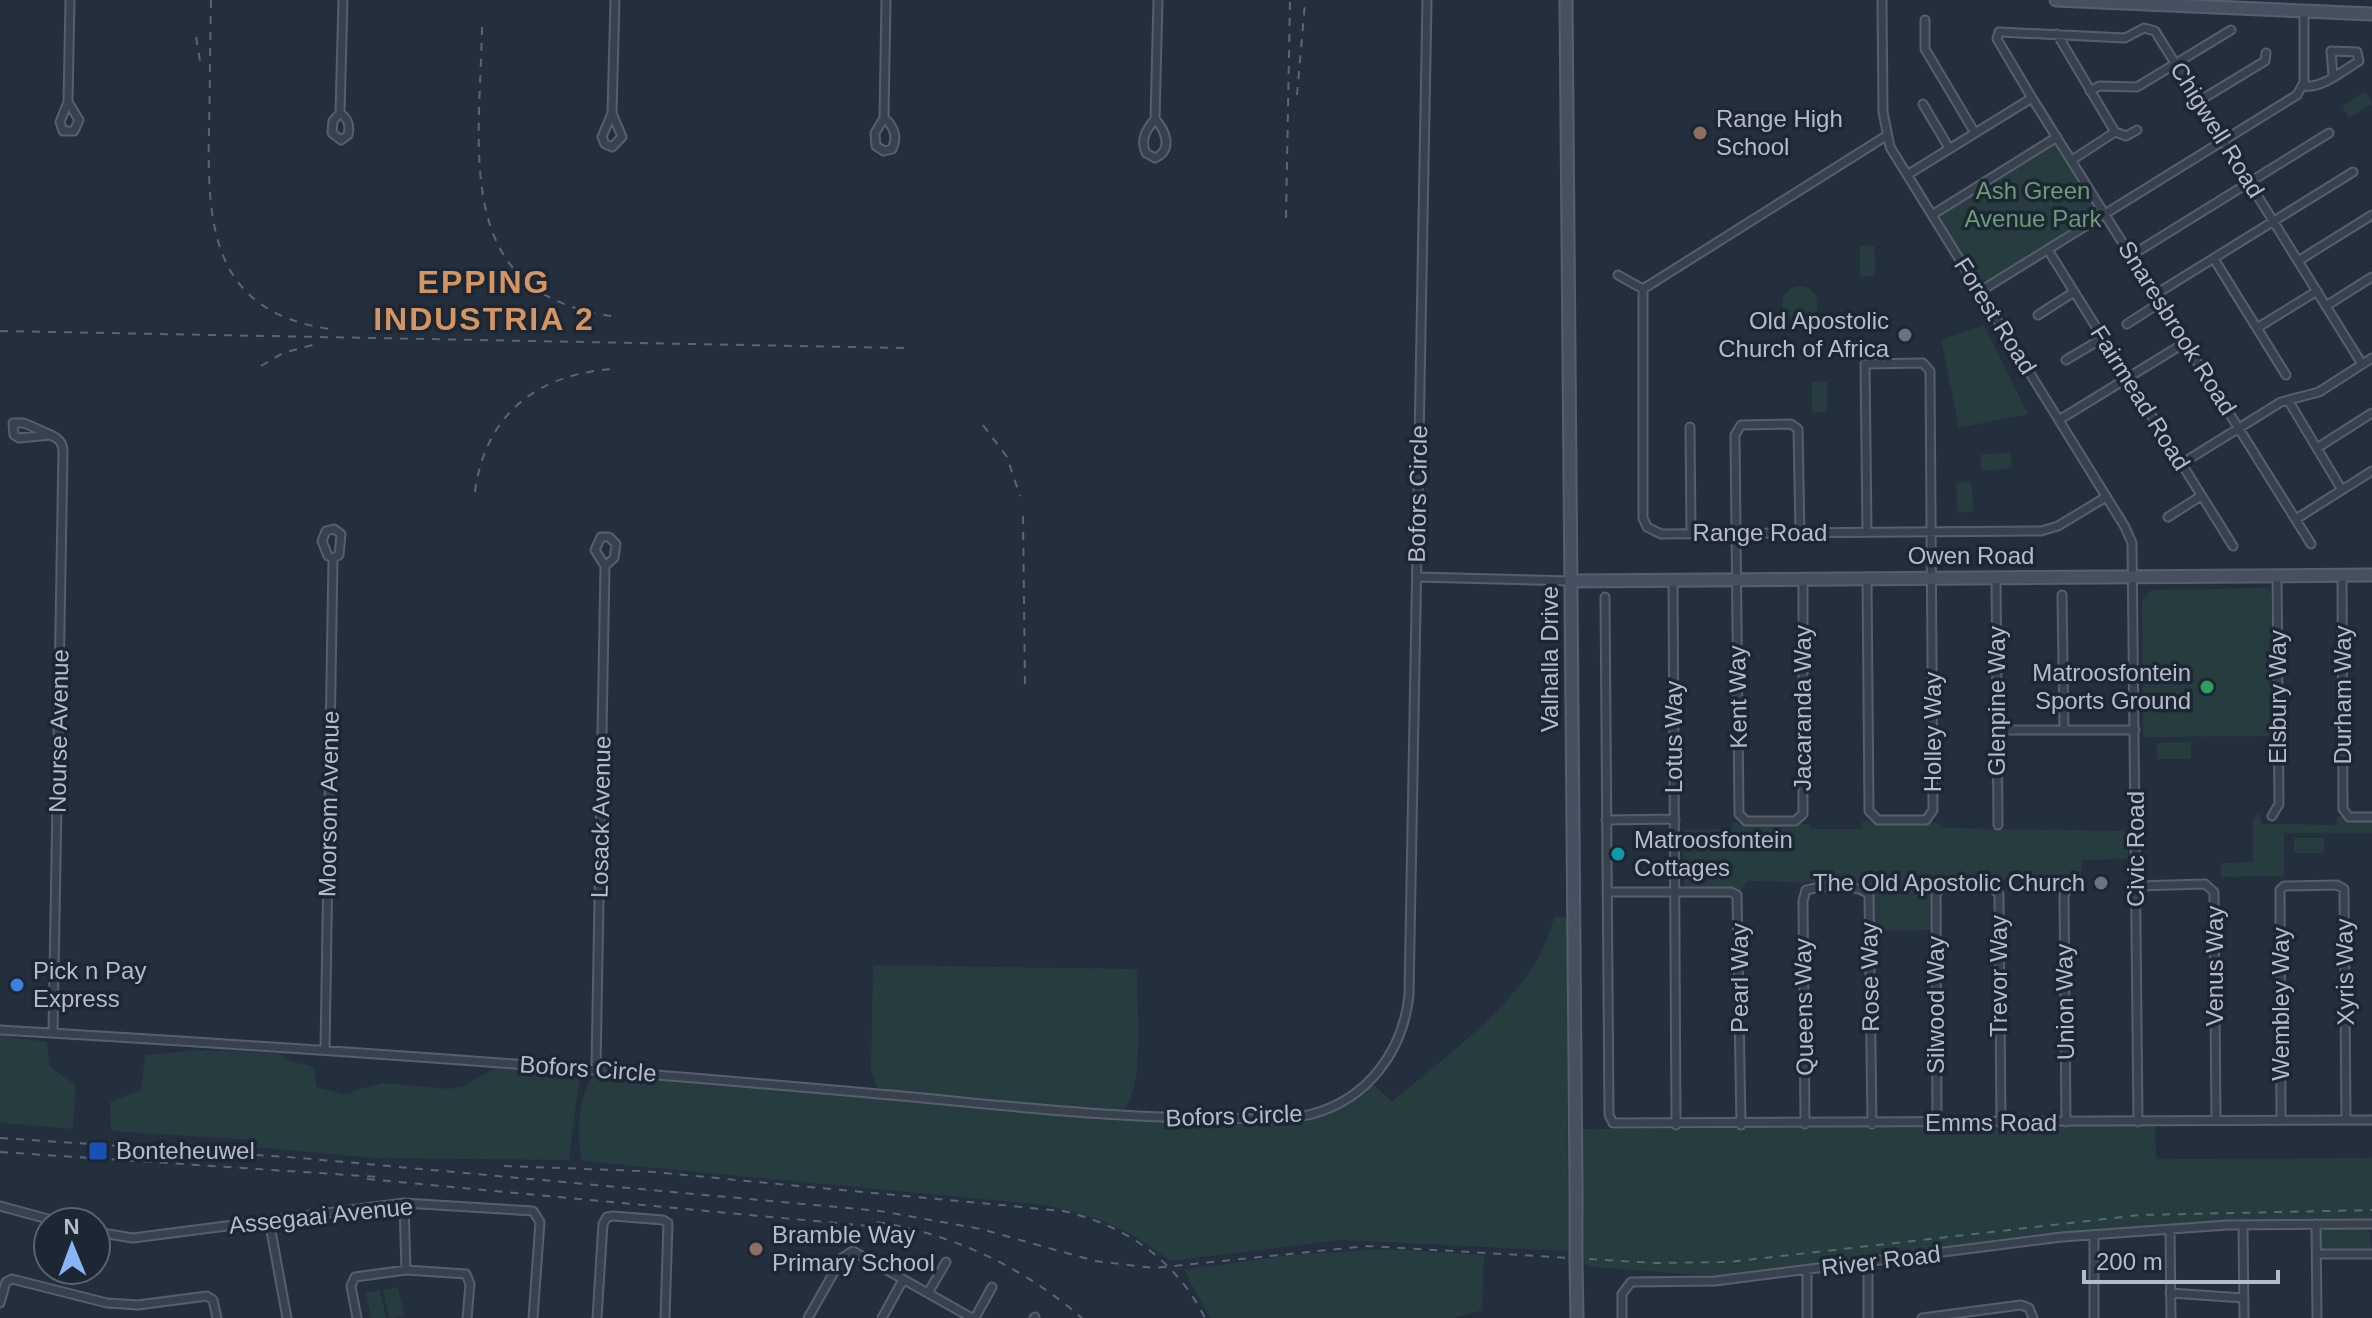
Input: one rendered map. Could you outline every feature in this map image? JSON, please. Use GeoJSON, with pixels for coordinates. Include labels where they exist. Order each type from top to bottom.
{"type":"FeatureCollection","features":[{"type":"Feature","properties":{"kind":"main road","name":"Valhalla Drive"},"geometry":{"type":"LineString","coordinates":[[1566,0],[1577,1318]]}},
{"type":"Feature","properties":{"kind":"main road"},"geometry":{"type":"LineString","coordinates":[[2056,0],[2372,14]]}},
{"type":"Feature","properties":{"kind":"main road","name":"Owen Road"},"geometry":{"type":"LineString","coordinates":[[1571,581],[2372,575]]}},
{"type":"Feature","properties":{"kind":"street"},"geometry":{"type":"LineString","coordinates":[[68,102],[70,0]]}},
{"type":"Feature","properties":{"kind":"street"},"geometry":{"type":"LineString","coordinates":[[340,113],[343,0]]}},
{"type":"Feature","properties":{"kind":"street"},"geometry":{"type":"LineString","coordinates":[[612,113],[615,0]]}},
{"type":"Feature","properties":{"kind":"street"},"geometry":{"type":"LineString","coordinates":[[884,118],[886,0]]}},
{"type":"Feature","properties":{"kind":"street"},"geometry":{"type":"LineString","coordinates":[[1155,119],[1163,128],[1166,146],[1162,154],[1155,158],[1146,153],[1143,144],[1146,130],[1155,119],[1158,0]]}},
{"type":"Feature","properties":{"kind":"street","name":"Bofors Circle"},"geometry":{"type":"LineString","coordinates":[[0,1030],[596,1068],[1138,1118],[1293,1118],[1315,1113],[1348,1098],[1370,1081],[1389,1058],[1408,1006],[1427,0]]}},
{"type":"Feature","properties":{"kind":"street","name":"Forest Road"},"geometry":{"type":"LineString","coordinates":[[1882,0],[1886,136],[2130,538],[2134,577]]}},
{"type":"Feature","properties":{"kind":"street"},"geometry":{"type":"LineString","coordinates":[[1979,292],[2297,95],[2303,86],[2304,13]]}},
{"type":"Feature","properties":{"kind":"street"},"geometry":{"type":"LineString","coordinates":[[1925,20],[1925,49],[1975,133]]}},
{"type":"Feature","properties":{"kind":"street","name":"Chigwell Road"},"geometry":{"type":"LineString","coordinates":[[2001,31],[2125,38],[2150,28],[2199,101],[2362,364]]}},
{"type":"Feature","properties":{"kind":"street"},"geometry":{"type":"LineString","coordinates":[[2090,91],[2099,86],[2137,87],[2231,30]]}},
{"type":"Feature","properties":{"kind":"street","name":"Snaresbrook Road"},"geometry":{"type":"LineString","coordinates":[[2001,31],[1997,39],[2032,98],[2311,544]]}},
{"type":"Feature","properties":{"kind":"street"},"geometry":{"type":"LineString","coordinates":[[2057,34],[2115,132],[2126,136],[2137,130]]}},
{"type":"Feature","properties":{"kind":"street"},"geometry":{"type":"LineString","coordinates":[[2303,86],[2316,86],[2359,61],[2357,52],[2331,51],[2333,76]]}},
{"type":"Feature","properties":{"kind":"street"},"geometry":{"type":"LineString","coordinates":[[2199,101],[2265,61],[2266,53]]}},
{"type":"Feature","properties":{"kind":"street"},"geometry":{"type":"LineString","coordinates":[[1907,175],[2032,98]]}},
{"type":"Feature","properties":{"kind":"street"},"geometry":{"type":"LineString","coordinates":[[1923,104],[1949,148]]}},
{"type":"Feature","properties":{"kind":"street"},"geometry":{"type":"LineString","coordinates":[[2072,160],[2115,132]]}},
{"type":"Feature","properties":{"kind":"street"},"geometry":{"type":"LineString","coordinates":[[2132,255],[2329,133]]}},
{"type":"Feature","properties":{"kind":"street"},"geometry":{"type":"LineString","coordinates":[[1618,275],[1643,289],[1886,136]]}},
{"type":"Feature","properties":{"kind":"street"},"geometry":{"type":"LineString","coordinates":[[1932,215],[2057,137]]}},
{"type":"Feature","properties":{"kind":"street"},"geometry":{"type":"LineString","coordinates":[[2127,324],[2214,259],[2353,172]]}},
{"type":"Feature","properties":{"kind":"street"},"geometry":{"type":"LineString","coordinates":[[2298,261],[2370,219]]}},
{"type":"Feature","properties":{"kind":"street","name":"Fairmead Road"},"geometry":{"type":"LineString","coordinates":[[2048,250],[2233,546]]}},
{"type":"Feature","properties":{"kind":"street"},"geometry":{"type":"LineString","coordinates":[[2214,259],[2286,375]]}},
{"type":"Feature","properties":{"kind":"street"},"geometry":{"type":"LineString","coordinates":[[2326,306],[2372,277]]}},
{"type":"Feature","properties":{"kind":"street","name":"Range Road"},"geometry":{"type":"LineString","coordinates":[[1643,289],[1643,518],[1654,532],[2048,529],[2106,497]]}},
{"type":"Feature","properties":{"kind":"street"},"geometry":{"type":"LineString","coordinates":[[2257,328],[2317,291]]}},
{"type":"Feature","properties":{"kind":"street"},"geometry":{"type":"LineString","coordinates":[[2038,315],[2074,292]]}},
{"type":"Feature","properties":{"kind":"street"},"geometry":{"type":"LineString","coordinates":[[2066,360],[2103,338]]}},
{"type":"Feature","properties":{"kind":"street"},"geometry":{"type":"LineString","coordinates":[[2059,420],[2186,342]]}},
{"type":"Feature","properties":{"kind":"street"},"geometry":{"type":"LineString","coordinates":[[2181,464],[2288,400],[2319,392],[2372,358]]}},
{"type":"Feature","properties":{"kind":"street"},"geometry":{"type":"LineString","coordinates":[[1867,532],[1865,364],[1920,363],[1930,371],[1932,578]]}},
{"type":"Feature","properties":{"kind":"street"},"geometry":{"type":"LineString","coordinates":[[2288,400],[2342,490]]}},
{"type":"Feature","properties":{"kind":"street"},"geometry":{"type":"LineString","coordinates":[[2317,448],[2372,413]]}},
{"type":"Feature","properties":{"kind":"street"},"geometry":{"type":"LineString","coordinates":[[13,423],[24,423],[51,435],[19,438],[14,435],[13,423]]}},
{"type":"Feature","properties":{"kind":"street","name":"Kent Way"},"geometry":{"type":"LineString","coordinates":[[1739,814],[1737,429],[1744,425],[1788,424],[1796,427],[1800,434],[1800,533]]}},
{"type":"Feature","properties":{"kind":"street"},"geometry":{"type":"LineString","coordinates":[[1690,427],[1691,533]]}},
{"type":"Feature","properties":{"kind":"street","name":"Nourse Avenue"},"geometry":{"type":"LineString","coordinates":[[51,435],[61,442],[63,452],[53,1033]]}},
{"type":"Feature","properties":{"kind":"street"},"geometry":{"type":"LineString","coordinates":[[2296,519],[2372,471]]}},
{"type":"Feature","properties":{"kind":"street"},"geometry":{"type":"LineString","coordinates":[[2168,517],[2201,496]]}},
{"type":"Feature","properties":{"kind":"street","name":"Moorsom Avenue"},"geometry":{"type":"LineString","coordinates":[[325,1050],[333,558]]}},
{"type":"Feature","properties":{"kind":"street","name":"Losack Avenue"},"geometry":{"type":"LineString","coordinates":[[596,1068],[605,566]]}},
{"type":"Feature","properties":{"kind":"street","name":"Elsbury Way"},"geometry":{"type":"LineString","coordinates":[[2272,816],[2279,804],[2277,576]]}},
{"type":"Feature","properties":{"kind":"street","name":"Durham Way"},"geometry":{"type":"LineString","coordinates":[[2342,576],[2346,814],[2372,817]]}},
{"type":"Feature","properties":{"kind":"street"},"geometry":{"type":"LineString","coordinates":[[1417,577],[1571,581]]}},
{"type":"Feature","properties":{"kind":"street","name":"Glenpine Way"},"geometry":{"type":"LineString","coordinates":[[1996,577],[1998,825]]}},
{"type":"Feature","properties":{"kind":"street","name":"Civic Road"},"geometry":{"type":"LineString","coordinates":[[2134,577],[2138,1122]]}},
{"type":"Feature","properties":{"kind":"street","name":"Holley Way"},"geometry":{"type":"LineString","coordinates":[[1867,579],[1869,811],[1878,820],[1923,820],[1933,814],[1932,578]]}},
{"type":"Feature","properties":{"kind":"street","name":"Jacaranda Way"},"geometry":{"type":"LineString","coordinates":[[1739,814],[1746,821],[1795,821],[1802,817],[1803,580]]}},
{"type":"Feature","properties":{"kind":"street","name":"Lotus Way"},"geometry":{"type":"LineString","coordinates":[[1673,581],[1676,1125]]}},
{"type":"Feature","properties":{"kind":"street"},"geometry":{"type":"LineString","coordinates":[[2062,595],[2064,730]]}},
{"type":"Feature","properties":{"kind":"street"},"geometry":{"type":"LineString","coordinates":[[1605,597],[1607,892]]}},
{"type":"Feature","properties":{"kind":"street"},"geometry":{"type":"LineString","coordinates":[[1595,607],[1605,607]]}},
{"type":"Feature","properties":{"kind":"street"},"geometry":{"type":"LineString","coordinates":[[1997,730],[2135,730]]}},
{"type":"Feature","properties":{"kind":"street"},"geometry":{"type":"LineString","coordinates":[[1606,820],[1675,819]]}},
{"type":"Feature","properties":{"kind":"street","name":"Union Way"},"geometry":{"type":"LineString","coordinates":[[2066,1122],[2064,895],[2070,884]]}},
{"type":"Feature","properties":{"kind":"street","name":"Venus Way"},"geometry":{"type":"LineString","coordinates":[[2136,886],[2205,884],[2214,892],[2216,1121]]}},
{"type":"Feature","properties":{"kind":"street","name":"Xyris Way"},"geometry":{"type":"LineString","coordinates":[[2281,887],[2337,885],[2344,889],[2346,1120]]}},
{"type":"Feature","properties":{"kind":"street","name":"Trevor Way"},"geometry":{"type":"LineString","coordinates":[[1939,888],[1991,886],[1999,894],[2001,1123]]}},
{"type":"Feature","properties":{"kind":"street","name":"Wembley Way"},"geometry":{"type":"LineString","coordinates":[[2281,887],[2281,1120]]}},
{"type":"Feature","properties":{"kind":"street","name":"Rose Way"},"geometry":{"type":"LineString","coordinates":[[1806,890],[1859,888],[1869,895],[1872,1124]]}},
{"type":"Feature","properties":{"kind":"street","name":"Silwood Way"},"geometry":{"type":"LineString","coordinates":[[1937,1123],[1935,897],[1939,888]]}},
{"type":"Feature","properties":{"kind":"street","name":"Queens Way"},"geometry":{"type":"LineString","coordinates":[[1805,1124],[1803,901],[1806,890]]}},
{"type":"Feature","properties":{"kind":"street","name":"Pearl Way"},"geometry":{"type":"LineString","coordinates":[[1607,892],[1731,892],[1740,900],[1741,1125]]}},
{"type":"Feature","properties":{"kind":"street","name":"Emms Road"},"geometry":{"type":"LineString","coordinates":[[1607,892],[1611,1121],[1621,1126],[2372,1120]]}},
{"type":"Feature","properties":{"kind":"street"},"geometry":{"type":"LineString","coordinates":[[404,1203],[406,1270]]}},
{"type":"Feature","properties":{"kind":"street","name":"Assegaai Avenue"},"geometry":{"type":"LineString","coordinates":[[112,1235],[133,1238],[404,1203],[536,1213],[540,1222],[533,1318]]}},
{"type":"Feature","properties":{"kind":"street"},"geometry":{"type":"LineString","coordinates":[[0,1206],[32,1215]]}},
{"type":"Feature","properties":{"kind":"street"},"geometry":{"type":"LineString","coordinates":[[597,1318],[603,1224],[607,1217],[613,1216],[668,1223],[665,1318]]}},
{"type":"Feature","properties":{"kind":"street"},"geometry":{"type":"LineString","coordinates":[[269,1220],[287,1318]]}},
{"type":"Feature","properties":{"kind":"street"},"geometry":{"type":"LineString","coordinates":[[2316,1224],[2317,1318]]}},
{"type":"Feature","properties":{"kind":"street","name":"River Road"},"geometry":{"type":"LineString","coordinates":[[1622,1318],[1622,1294],[1631,1282],[1715,1281],[2094,1235],[2170,1229],[2372,1224]]}},
{"type":"Feature","properties":{"kind":"street"},"geometry":{"type":"LineString","coordinates":[[2243,1225],[2244,1318]]}},
{"type":"Feature","properties":{"kind":"street"},"geometry":{"type":"LineString","coordinates":[[2170,1229],[2171,1318]]}},
{"type":"Feature","properties":{"kind":"street"},"geometry":{"type":"LineString","coordinates":[[2094,1235],[2094,1318]]}},
{"type":"Feature","properties":{"kind":"street"},"geometry":{"type":"LineString","coordinates":[[808,1318],[848,1252],[853,1251],[928,1293],[960,1315],[974,1318],[992,1287]]}},
{"type":"Feature","properties":{"kind":"street"},"geometry":{"type":"LineString","coordinates":[[2317,1254],[2372,1254]]}},
{"type":"Feature","properties":{"kind":"street"},"geometry":{"type":"LineString","coordinates":[[928,1293],[946,1262]]}},
{"type":"Feature","properties":{"kind":"street"},"geometry":{"type":"LineString","coordinates":[[1868,1262],[1868,1318]]}},
{"type":"Feature","properties":{"kind":"street"},"geometry":{"type":"LineString","coordinates":[[357,1318],[351,1286],[355,1277],[406,1270],[466,1274],[470,1284],[467,1318]]}},
{"type":"Feature","properties":{"kind":"street"},"geometry":{"type":"LineString","coordinates":[[1807,1270],[1807,1318]]}},
{"type":"Feature","properties":{"kind":"street"},"geometry":{"type":"LineString","coordinates":[[0,1303],[6,1282],[16,1279],[107,1303],[138,1305],[207,1296],[214,1303],[217,1318]]}},
{"type":"Feature","properties":{"kind":"street"},"geometry":{"type":"LineString","coordinates":[[882,1318],[903,1280]]}},
{"type":"Feature","properties":{"kind":"street"},"geometry":{"type":"LineString","coordinates":[[2170,1293],[2244,1298]]}},
{"type":"Feature","properties":{"kind":"street"},"geometry":{"type":"LineString","coordinates":[[1922,1318],[2021,1305],[2029,1308],[2033,1318]]}},
{"type":"Feature","properties":{"kind":"green space"},"geometry":{"type":"Polygon","coordinates":[[[2366,91],[2372,104],[2349,118],[2342,106],[2366,91]]]}},
{"type":"Feature","properties":{"kind":"green space","name":"Ash Green Avenue Park"},"geometry":{"type":"Polygon","coordinates":[[[2052,144],[2059,146],[2097,213],[1990,281],[1981,282],[1941,221],[1942,213],[2052,144]]]}},
{"type":"Feature","properties":{"kind":"green space"},"geometry":{"type":"Polygon","coordinates":[[[1860,246],[1874,246],[1875,276],[1860,276],[1860,246]]]}},
{"type":"Feature","properties":{"kind":"green space"},"geometry":{"type":"Polygon","coordinates":[[[1800,286],[1813,291],[1818,304],[1813,317],[1800,322],[1787,317],[1782,304],[1787,291],[1800,286]]]}},
{"type":"Feature","properties":{"kind":"green space"},"geometry":{"type":"Polygon","coordinates":[[[1984,325],[2028,414],[1959,428],[1941,340],[1984,325]]]}},
{"type":"Feature","properties":{"kind":"green space"},"geometry":{"type":"Polygon","coordinates":[[[1812,382],[1827,382],[1827,412],[1812,412],[1812,382]]]}},
{"type":"Feature","properties":{"kind":"green space"},"geometry":{"type":"Polygon","coordinates":[[[2010,452],[2012,468],[1982,471],[1980,455],[2010,452]]]}},
{"type":"Feature","properties":{"kind":"green space"},"geometry":{"type":"Polygon","coordinates":[[[1971,482],[1974,511],[1958,513],[1956,483],[1971,482]]]}},
{"type":"Feature","properties":{"kind":"green space","name":"Matroosfontein Sports Ground"},"geometry":{"type":"Polygon","coordinates":[[[2266,588],[2271,592],[2272,736],[2143,737],[2142,601],[2151,590],[2266,588]]]}},
{"type":"Feature","properties":{"kind":"green space"},"geometry":{"type":"Polygon","coordinates":[[[2191,742],[2191,759],[2157,759],[2157,743],[2191,742]]]}},
{"type":"Feature","properties":{"kind":"green space"},"geometry":{"type":"Polygon","coordinates":[[[2259,813],[2262,824],[2337,825],[2337,817],[2342,816],[2347,820],[2372,820],[2372,833],[2284,833],[2284,876],[2221,877],[2221,863],[2253,862],[2253,819],[2259,813]]]}},
{"type":"Feature","properties":{"kind":"green space"},"geometry":{"type":"Polygon","coordinates":[[[1863,821],[1940,823],[1941,828],[2128,831],[2128,859],[2082,860],[2081,879],[2006,879],[1999,884],[1938,882],[1932,888],[1931,930],[1874,930],[1873,890],[1868,884],[1747,881],[1740,891],[1686,889],[1684,886],[1683,830],[1732,829],[1733,822],[1742,825],[1810,824],[1811,829],[1862,829],[1863,821]]]}},
{"type":"Feature","properties":{"kind":"green space"},"geometry":{"type":"Polygon","coordinates":[[[2294,838],[2324,838],[2324,853],[2294,853],[2294,838]]]}},
{"type":"Feature","properties":{"kind":"green space"},"geometry":{"type":"Polygon","coordinates":[[[1554,917],[1567,917],[1568,1251],[1340,1240],[1170,1261],[1139,1239],[1111,1225],[1045,1205],[582,1161],[580,1116],[585,1093],[595,1073],[1150,1122],[1306,1120],[1350,1102],[1373,1084],[1392,1102],[1464,1042],[1510,996],[1545,945],[1554,917]]]}},
{"type":"Feature","properties":{"kind":"green space"},"geometry":{"type":"Polygon","coordinates":[[[873,965],[1137,969],[1137,1062],[1135,1081],[1125,1108],[1113,1111],[890,1091],[877,1087],[871,1070],[873,965]]]}},
{"type":"Feature","properties":{"kind":"green space"},"geometry":{"type":"Polygon","coordinates":[[[0,1036],[47,1042],[49,1066],[75,1085],[73,1129],[0,1123],[0,1036]]]}},
{"type":"Feature","properties":{"kind":"green space"},"geometry":{"type":"Polygon","coordinates":[[[196,1050],[280,1053],[287,1060],[314,1067],[317,1087],[343,1094],[383,1083],[449,1089],[464,1086],[497,1067],[580,1073],[569,1160],[376,1158],[253,1147],[253,1140],[111,1131],[110,1102],[141,1090],[145,1055],[196,1050]]]}},
{"type":"Feature","properties":{"kind":"green space"},"geometry":{"type":"Polygon","coordinates":[[[2155,1125],[2156,1159],[2372,1158],[2372,1219],[2242,1220],[2056,1233],[1717,1276],[1591,1267],[1584,1263],[1582,1129],[2155,1125]]]}},
{"type":"Feature","properties":{"kind":"green space"},"geometry":{"type":"Polygon","coordinates":[[[2325,1227],[2369,1228],[2372,1251],[2320,1251],[2320,1233],[2325,1227]]]}},
{"type":"Feature","properties":{"kind":"green space"},"geometry":{"type":"Polygon","coordinates":[[[1387,1249],[1484,1255],[1482,1310],[1454,1318],[1210,1318],[1184,1270],[1290,1255],[1387,1249]]]}},
{"type":"Feature","properties":{"kind":"green space"},"geometry":{"type":"Polygon","coordinates":[[[398,1287],[404,1316],[389,1318],[383,1290],[398,1287]]]}},
{"type":"Feature","properties":{"kind":"green space"},"geometry":{"type":"Polygon","coordinates":[[[380,1290],[386,1318],[371,1318],[366,1293],[380,1290]]]}},
{"type":"Feature","properties":{"kind":"railway"},"geometry":{"type":"LineString","coordinates":[[211,0],[210,199],[224,259],[239,284],[261,304],[291,320],[330,329]]}},
{"type":"Feature","properties":{"kind":"railway"},"geometry":{"type":"LineString","coordinates":[[1286,218],[1290,0]]}},
{"type":"Feature","properties":{"kind":"railway"},"geometry":{"type":"LineString","coordinates":[[1297,95],[1305,3]]}},
{"type":"Feature","properties":{"kind":"railway"},"geometry":{"type":"LineString","coordinates":[[482,27],[480,169],[486,212],[501,250],[526,281],[565,304],[619,317]]}},
{"type":"Feature","properties":{"kind":"railway"},"geometry":{"type":"LineString","coordinates":[[196,37],[201,67]]}},
{"type":"Feature","properties":{"kind":"railway"},"geometry":{"type":"LineString","coordinates":[[0,331],[904,348]]}},
{"type":"Feature","properties":{"kind":"railway"},"geometry":{"type":"LineString","coordinates":[[261,366],[283,353],[316,344]]}},
{"type":"Feature","properties":{"kind":"railway"},"geometry":{"type":"LineString","coordinates":[[475,492],[490,440],[503,420],[520,403],[562,379],[615,369]]}},
{"type":"Feature","properties":{"kind":"railway"},"geometry":{"type":"LineString","coordinates":[[983,425],[1007,457],[1020,496]]}},
{"type":"Feature","properties":{"kind":"railway"},"geometry":{"type":"LineString","coordinates":[[1023,516],[1025,687]]}},
{"type":"Feature","properties":{"kind":"railway"},"geometry":{"type":"LineString","coordinates":[[0,1138],[301,1158],[880,1211],[981,1229],[1095,1261],[1154,1268],[1367,1246],[1656,1263],[1729,1262],[2140,1215],[2372,1210]]}},
{"type":"Feature","properties":{"kind":"railway"},"geometry":{"type":"LineString","coordinates":[[0,1152],[379,1177]]}},
{"type":"Feature","properties":{"kind":"railway"},"geometry":{"type":"LineString","coordinates":[[504,1166],[642,1171],[1063,1211],[1107,1225],[1146,1248],[1179,1279],[1205,1318]]}},
{"type":"Feature","properties":{"kind":"railway"},"geometry":{"type":"LineString","coordinates":[[367,1179],[889,1228]]}},
{"type":"Feature","properties":{"kind":"railway"},"geometry":{"type":"LineString","coordinates":[[877,1222],[933,1235],[986,1255],[1036,1283],[1082,1318]]}},
{"type":"Feature","properties":{"kind":"place","name":"Range High School"},"geometry":{"type":"Point","coordinates":[1700,133]}},
{"type":"Feature","properties":{"kind":"place","name":"Old Apostolic Church of Africa"},"geometry":{"type":"Point","coordinates":[1905,335]}},
{"type":"Feature","properties":{"kind":"place","name":"Matroosfontein Sports Ground"},"geometry":{"type":"Point","coordinates":[2207,687]}},
{"type":"Feature","properties":{"kind":"place","name":"Matroosfontein Cottages"},"geometry":{"type":"Point","coordinates":[1618,854]}},
{"type":"Feature","properties":{"kind":"place","name":"The Old Apostolic Church"},"geometry":{"type":"Point","coordinates":[2101,883]}},
{"type":"Feature","properties":{"kind":"place","name":"Pick n Pay Express"},"geometry":{"type":"Point","coordinates":[17,985]}},
{"type":"Feature","properties":{"kind":"place","name":"Bonteheuwel"},"geometry":{"type":"Point","coordinates":[98,1151]}},
{"type":"Feature","properties":{"kind":"place","name":"Bramble Way Primary School"},"geometry":{"type":"Point","coordinates":[756,1249]}},
{"type":"Feature","properties":{"kind":"district","name":"EPPING INDUSTRIA 2"},"geometry":{"type":"Point","coordinates":[484,300]}}]}
